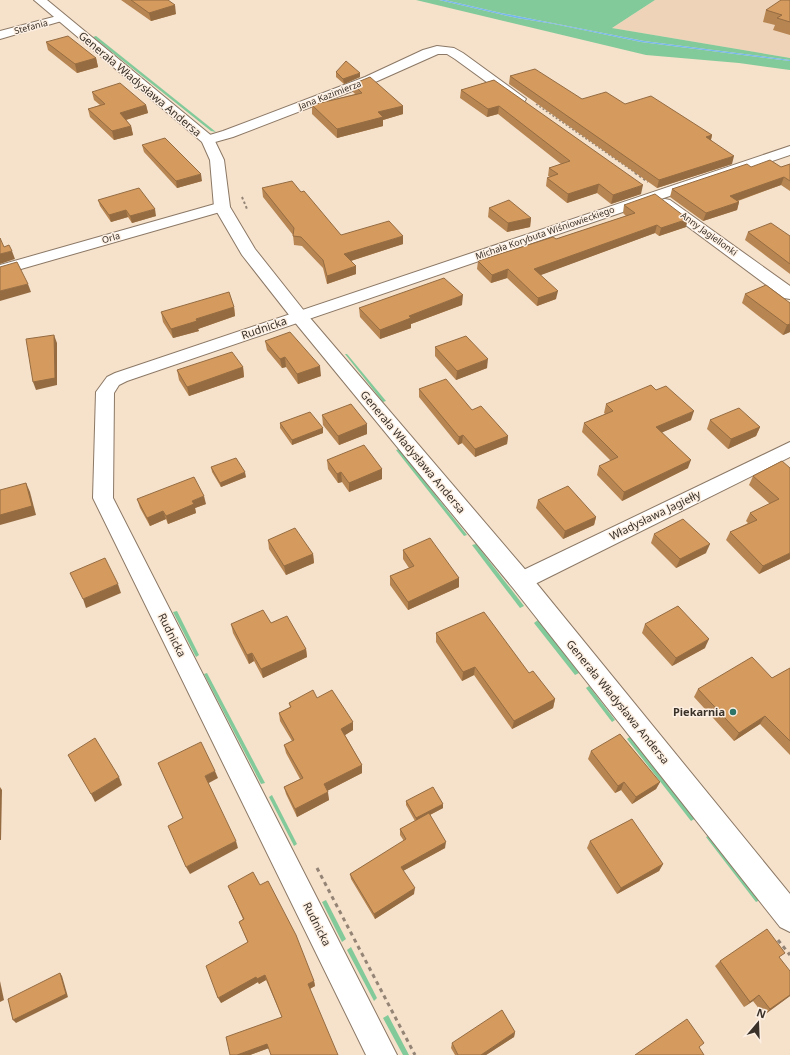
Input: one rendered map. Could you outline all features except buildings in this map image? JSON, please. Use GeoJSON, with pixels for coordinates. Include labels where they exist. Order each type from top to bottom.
{"type":"FeatureCollection","features":[{"type":"Feature","properties":{"kind":"street","name":"Generała Władysława Andersa"},"geometry":{"type":"LineString","coordinates":[[40,0],[208,140],[217,160],[222,207],[248,251],[299,316],[521,581],[790,917]]}},
{"type":"Feature","properties":{"kind":"street","name":"Stefania"},"geometry":{"type":"LineString","coordinates":[[0,35],[61,18]]}},
{"type":"Feature","properties":{"kind":"street","name":"Jana Kazimierza"},"geometry":{"type":"LineString","coordinates":[[208,140],[228,134],[369,80],[427,53],[437,50],[450,51],[459,56],[531,107]]}},
{"type":"Feature","properties":{"kind":"street","name":"Michała Korybuta Wiśniowieckiego"},"geometry":{"type":"LineString","coordinates":[[299,316],[650,189],[790,150]]}},
{"type":"Feature","properties":{"kind":"street","name":"Anny Jagiellonki"},"geometry":{"type":"LineString","coordinates":[[650,189],[790,294]]}},
{"type":"Feature","properties":{"kind":"street","name":"Orla"},"geometry":{"type":"LineString","coordinates":[[0,270],[222,207]]}},
{"type":"Feature","properties":{"kind":"street","name":"Rudnicka"},"geometry":{"type":"LineString","coordinates":[[299,316],[113,381],[105,392],[103,498],[382,1055]]}},
{"type":"Feature","properties":{"kind":"street","name":"Władysława Jagiełły"},"geometry":{"type":"LineString","coordinates":[[521,581],[790,449]]}},
{"type":"Feature","properties":{"kind":"path"},"geometry":{"type":"LineString","coordinates":[[617,161],[650,189]]}},
{"type":"Feature","properties":{"kind":"shaded area"},"geometry":{"type":"Polygon","coordinates":[[[655,0],[790,0],[790,58],[612,28],[655,0]]]}},
{"type":"Feature","properties":{"kind":"green space"},"geometry":{"type":"Polygon","coordinates":[[[416,0],[439,0],[517,18],[641,42],[790,61],[790,70],[739,63],[646,55],[416,0]]]}},
{"type":"Feature","properties":{"kind":"green space"},"geometry":{"type":"Polygon","coordinates":[[[445,0],[655,0],[612,28],[790,58],[790,60],[644,41],[501,13],[445,0]]]}},
{"type":"Feature","properties":{"kind":"green space"},"geometry":{"type":"Polygon","coordinates":[[[96,36],[216,132],[211,131],[93,37],[96,36]]]}},
{"type":"Feature","properties":{"kind":"green space"},"geometry":{"type":"Polygon","coordinates":[[[345,354],[347,354],[386,401],[383,402],[345,354]]]}},
{"type":"Feature","properties":{"kind":"green space"},"geometry":{"type":"Polygon","coordinates":[[[399,449],[467,535],[464,536],[396,450],[399,449]]]}},
{"type":"Feature","properties":{"kind":"green space"},"geometry":{"type":"Polygon","coordinates":[[[476,544],[524,606],[520,608],[472,545],[476,544]]]}},
{"type":"Feature","properties":{"kind":"green space"},"geometry":{"type":"Polygon","coordinates":[[[177,611],[199,655],[196,657],[173,612],[177,611]]]}},
{"type":"Feature","properties":{"kind":"green space"},"geometry":{"type":"Polygon","coordinates":[[[538,620],[579,673],[575,675],[534,623],[538,620]]]}},
{"type":"Feature","properties":{"kind":"green space"},"geometry":{"type":"Polygon","coordinates":[[[207,673],[265,783],[261,784],[204,674],[207,673]]]}},
{"type":"Feature","properties":{"kind":"green space"},"geometry":{"type":"Polygon","coordinates":[[[589,686],[615,720],[612,722],[586,688],[589,686]]]}},
{"type":"Feature","properties":{"kind":"green space"},"geometry":{"type":"Polygon","coordinates":[[[631,736],[696,818],[691,821],[627,739],[631,736]]]}},
{"type":"Feature","properties":{"kind":"green space"},"geometry":{"type":"Polygon","coordinates":[[[272,795],[297,844],[294,846],[269,797],[272,795]]]}},
{"type":"Feature","properties":{"kind":"green space"},"geometry":{"type":"Polygon","coordinates":[[[710,835],[760,900],[756,902],[706,837],[710,835]]]}},
{"type":"Feature","properties":{"kind":"green space"},"geometry":{"type":"Polygon","coordinates":[[[326,900],[346,939],[342,942],[322,902],[326,900]]]}},
{"type":"Feature","properties":{"kind":"green space"},"geometry":{"type":"Polygon","coordinates":[[[351,947],[377,998],[374,1001],[347,950],[351,947]]]}},
{"type":"Feature","properties":{"kind":"green space"},"geometry":{"type":"Polygon","coordinates":[[[388,1015],[409,1055],[403,1055],[383,1018],[388,1015]]]}},
{"type":"Feature","properties":{"kind":"water"},"geometry":{"type":"Polygon","coordinates":[[[439,0],[644,41],[790,61],[641,42],[517,18],[439,0]]]}},
{"type":"Feature","properties":{"kind":"place","name":"Piekarnia"},"geometry":{"type":"Point","coordinates":[733,712]}}]}
